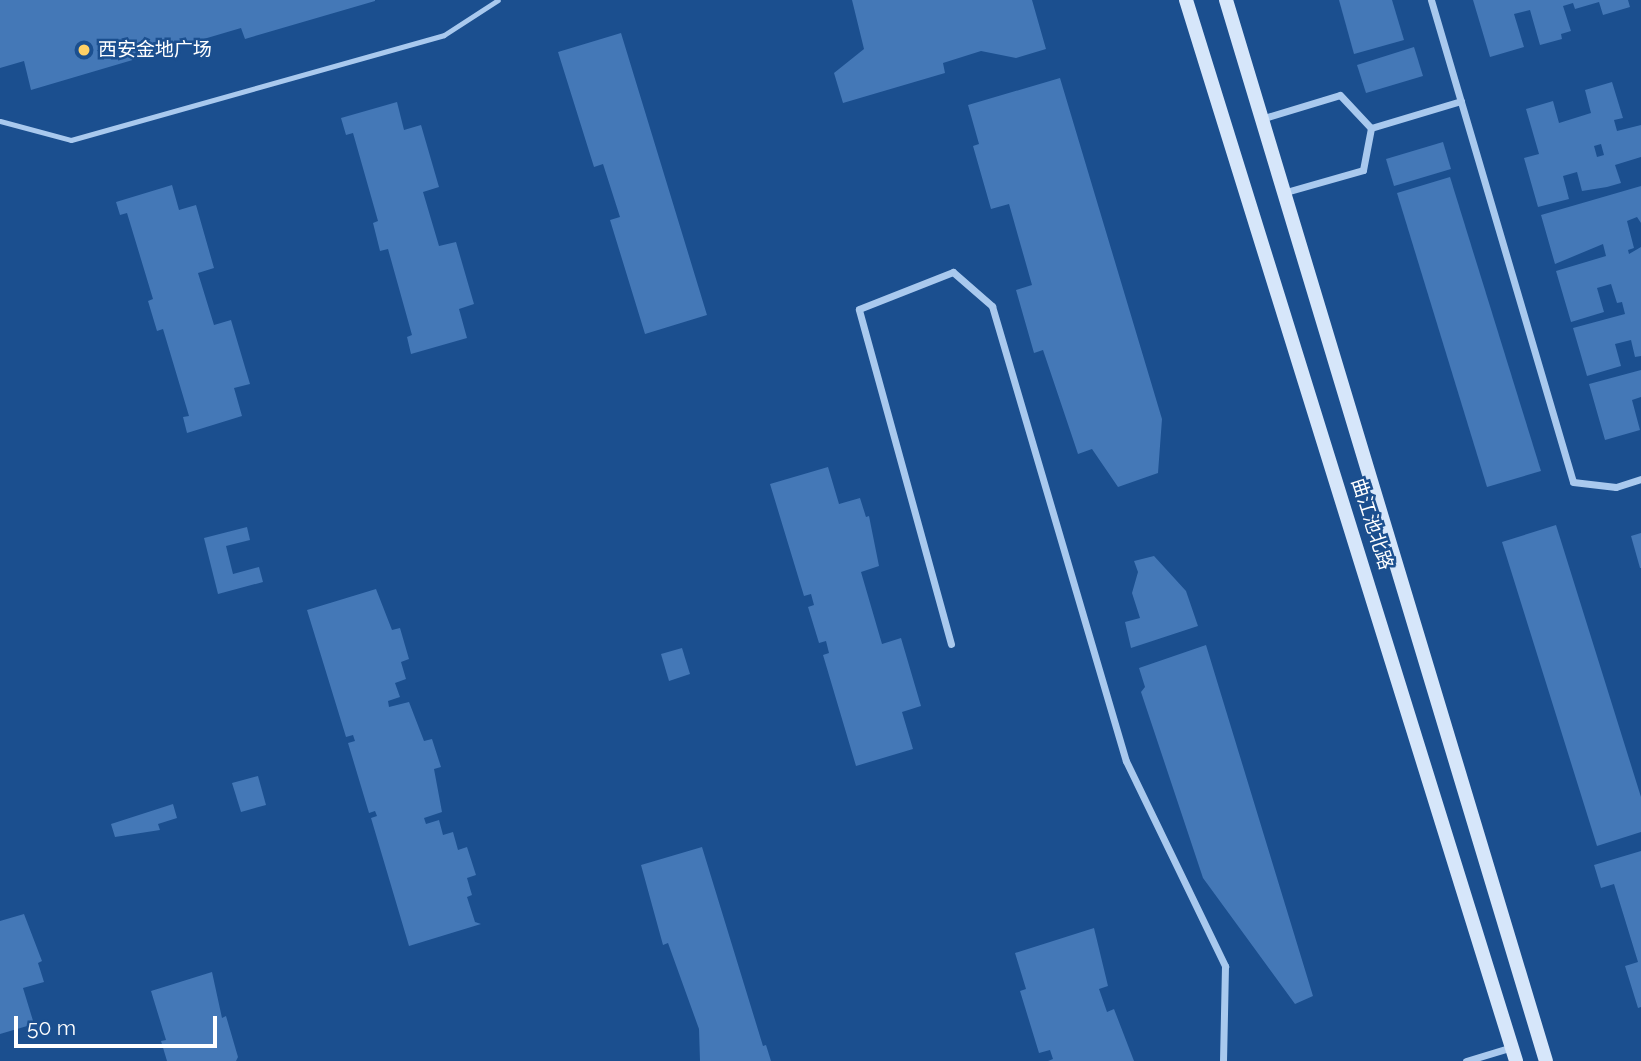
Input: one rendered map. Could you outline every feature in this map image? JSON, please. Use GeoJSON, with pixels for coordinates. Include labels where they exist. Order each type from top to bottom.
{"type":"FeatureCollection","features":[{"type":"Feature","properties":{"kind":"main road","name":"曲江池北路"},"geometry":{"type":"LineString","coordinates":[[1186,0],[1514,1054]]}},
{"type":"Feature","properties":{"kind":"main road","name":"曲江池北路"},"geometry":{"type":"LineString","coordinates":[[1226,0],[1264,118],[1546,1061]]}},
{"type":"Feature","properties":{"kind":"street"},"geometry":{"type":"LineString","coordinates":[[1431,0],[1573,482],[1616,487],[1641,480]]}},
{"type":"Feature","properties":{"kind":"street"},"geometry":{"type":"LineString","coordinates":[[1264,118],[1340,95],[1371,128]]}},
{"type":"Feature","properties":{"kind":"street"},"geometry":{"type":"LineString","coordinates":[[1371,128],[1461,101]]}},
{"type":"Feature","properties":{"kind":"street"},"geometry":{"type":"LineString","coordinates":[[1286,192],[1363,170],[1371,128]]}},
{"type":"Feature","properties":{"kind":"street"},"geometry":{"type":"LineString","coordinates":[[951,644],[859,309],[953,272],[992,306],[1126,761],[1224,966],[1223,1061]]}},
{"type":"Feature","properties":{"kind":"street"},"geometry":{"type":"LineString","coordinates":[[1466,1061],[1514,1054]]}},
{"type":"Feature","properties":{"kind":"lane"},"geometry":{"type":"LineString","coordinates":[[0,121],[71,140],[444,35],[498,0]]}},
{"type":"Feature","properties":{"kind":"building","name":"西安金地广场"},"geometry":{"type":"Polygon","coordinates":[[[0,0],[375,1],[245,39],[241,28],[31,90],[24,61],[0,68],[0,0]]]}},
{"type":"Feature","properties":{"kind":"building"},"geometry":{"type":"Polygon","coordinates":[[[852,0],[1032,0],[1046,49],[1016,58],[981,51],[943,63],[945,73],[843,103],[834,73],[864,49],[852,0]]]}},
{"type":"Feature","properties":{"kind":"building"},"geometry":{"type":"Polygon","coordinates":[[[1339,0],[1392,0],[1404,40],[1354,54],[1339,0]]]}},
{"type":"Feature","properties":{"kind":"building"},"geometry":{"type":"Polygon","coordinates":[[[1473,0],[1628,0],[1630,7],[1603,15],[1599,2],[1575,9],[1573,3],[1563,6],[1571,31],[1561,34],[1562,39],[1540,45],[1530,10],[1514,14],[1524,47],[1490,57],[1473,0]]]}},
{"type":"Feature","properties":{"kind":"building"},"geometry":{"type":"Polygon","coordinates":[[[621,33],[707,315],[645,334],[610,220],[620,217],[603,164],[594,167],[558,52],[621,33]]]}},
{"type":"Feature","properties":{"kind":"building"},"geometry":{"type":"Polygon","coordinates":[[[1414,47],[1423,76],[1366,93],[1357,65],[1414,47]]]}},
{"type":"Feature","properties":{"kind":"building"},"geometry":{"type":"Polygon","coordinates":[[[1060,78],[1162,419],[1158,473],[1118,487],[1092,449],[1078,454],[1043,350],[1034,353],[1016,290],[1032,285],[1009,204],[991,209],[973,146],[979,144],[968,105],[1060,78]]]}},
{"type":"Feature","properties":{"kind":"building"},"geometry":{"type":"Polygon","coordinates":[[[1612,82],[1623,118],[1614,120],[1617,131],[1641,125],[1641,157],[1615,165],[1621,183],[1607,187],[1582,191],[1577,172],[1563,176],[1569,199],[1538,207],[1524,158],[1539,154],[1526,109],[1553,101],[1559,123],[1591,113],[1585,90],[1612,82]],[[1601,144],[1594,146],[1597,157],[1604,155],[1601,144]]]}},
{"type":"Feature","properties":{"kind":"building"},"geometry":{"type":"Polygon","coordinates":[[[397,102],[404,130],[421,125],[439,187],[423,192],[439,246],[456,242],[474,304],[459,309],[467,338],[411,354],[407,337],[412,335],[388,249],[380,251],[373,223],[378,221],[353,133],[346,135],[341,118],[397,102]]]}},
{"type":"Feature","properties":{"kind":"building"},"geometry":{"type":"Polygon","coordinates":[[[1443,142],[1451,169],[1394,186],[1386,159],[1443,142]]]}},
{"type":"Feature","properties":{"kind":"building"},"geometry":{"type":"Polygon","coordinates":[[[1450,177],[1541,471],[1487,487],[1397,193],[1450,177]]]}},
{"type":"Feature","properties":{"kind":"building"},"geometry":{"type":"Polygon","coordinates":[[[172,185],[179,210],[196,205],[214,268],[198,273],[214,325],[231,320],[250,384],[234,388],[242,416],[187,433],[183,417],[189,416],[163,329],[157,331],[148,301],[153,299],[127,213],[120,215],[116,202],[172,185]]]}},
{"type":"Feature","properties":{"kind":"building"},"geometry":{"type":"Polygon","coordinates":[[[1641,186],[1641,223],[1637,217],[1627,221],[1634,248],[1628,250],[1629,254],[1641,247],[1641,356],[1635,357],[1631,340],[1615,344],[1621,366],[1587,376],[1573,328],[1625,314],[1622,302],[1617,303],[1611,284],[1597,288],[1604,312],[1571,322],[1556,271],[1606,256],[1603,244],[1555,264],[1541,215],[1641,186]]]}},
{"type":"Feature","properties":{"kind":"building"},"geometry":{"type":"Polygon","coordinates":[[[1641,370],[1641,397],[1632,400],[1640,430],[1605,440],[1589,384],[1641,370]]]}},
{"type":"Feature","properties":{"kind":"building"},"geometry":{"type":"Polygon","coordinates":[[[828,467],[839,504],[860,498],[866,517],[869,516],[879,566],[861,572],[882,644],[901,638],[921,706],[902,712],[913,749],[856,766],[823,655],[829,653],[826,641],[819,643],[808,607],[814,605],[811,594],[804,596],[770,484],[828,467]]]}},
{"type":"Feature","properties":{"kind":"building"},"geometry":{"type":"Polygon","coordinates":[[[1556,525],[1641,797],[1641,832],[1597,846],[1502,542],[1556,525]]]}},
{"type":"Feature","properties":{"kind":"building"},"geometry":{"type":"Polygon","coordinates":[[[247,527],[250,540],[226,546],[233,574],[259,567],[263,582],[218,594],[204,538],[247,527]]]}},
{"type":"Feature","properties":{"kind":"building"},"geometry":{"type":"Polygon","coordinates":[[[1641,533],[1641,568],[1640,568],[1631,536],[1641,533]]]}},
{"type":"Feature","properties":{"kind":"building"},"geometry":{"type":"Polygon","coordinates":[[[1154,556],[1186,591],[1198,626],[1131,648],[1125,622],[1140,618],[1132,593],[1138,572],[1134,561],[1154,556]]]}},
{"type":"Feature","properties":{"kind":"building"},"geometry":{"type":"Polygon","coordinates":[[[376,589],[392,630],[400,628],[409,659],[401,662],[406,679],[395,683],[400,697],[388,701],[389,707],[409,702],[424,741],[432,739],[441,767],[434,769],[442,812],[424,818],[426,824],[439,820],[443,835],[453,832],[458,850],[467,847],[476,875],[467,878],[472,895],[467,897],[475,922],[481,924],[409,946],[371,818],[377,816],[375,811],[369,813],[348,743],[355,741],[353,735],[346,737],[307,610],[376,589]]]}},
{"type":"Feature","properties":{"kind":"building"},"geometry":{"type":"Polygon","coordinates":[[[1206,645],[1313,996],[1295,1004],[1203,878],[1141,692],[1145,687],[1139,668],[1206,645]]]}},
{"type":"Feature","properties":{"kind":"building"},"geometry":{"type":"Polygon","coordinates":[[[682,648],[690,674],[669,681],[661,654],[682,648]]]}},
{"type":"Feature","properties":{"kind":"building"},"geometry":{"type":"Polygon","coordinates":[[[258,776],[266,805],[241,812],[232,783],[258,776]]]}},
{"type":"Feature","properties":{"kind":"building"},"geometry":{"type":"Polygon","coordinates":[[[173,804],[177,818],[158,824],[160,830],[115,837],[111,824],[173,804]]]}},
{"type":"Feature","properties":{"kind":"building"},"geometry":{"type":"Polygon","coordinates":[[[702,847],[763,1046],[766,1045],[771,1061],[700,1061],[699,1029],[668,943],[663,945],[641,865],[702,847]]]}},
{"type":"Feature","properties":{"kind":"building"},"geometry":{"type":"Polygon","coordinates":[[[1641,851],[1641,1007],[1638,1008],[1625,966],[1638,962],[1614,884],[1601,888],[1594,865],[1641,851]]]}},
{"type":"Feature","properties":{"kind":"building"},"geometry":{"type":"Polygon","coordinates":[[[24,914],[42,961],[38,963],[44,982],[23,988],[34,1024],[0,1034],[0,921],[24,914]]]}},
{"type":"Feature","properties":{"kind":"building"},"geometry":{"type":"Polygon","coordinates":[[[1094,928],[1108,986],[1099,989],[1107,1012],[1114,1009],[1134,1061],[1048,1061],[1053,1059],[1050,1050],[1039,1053],[1020,991],[1026,989],[1015,953],[1094,928]]]}},
{"type":"Feature","properties":{"kind":"building"},"geometry":{"type":"Polygon","coordinates":[[[212,972],[222,1018],[226,1016],[238,1057],[236,1061],[167,1061],[161,1041],[166,1040],[151,991],[212,972]]]}},
{"type":"Feature","properties":{"kind":"place","name":"西安金地广场"},"geometry":{"type":"Point","coordinates":[84,50]}}]}
